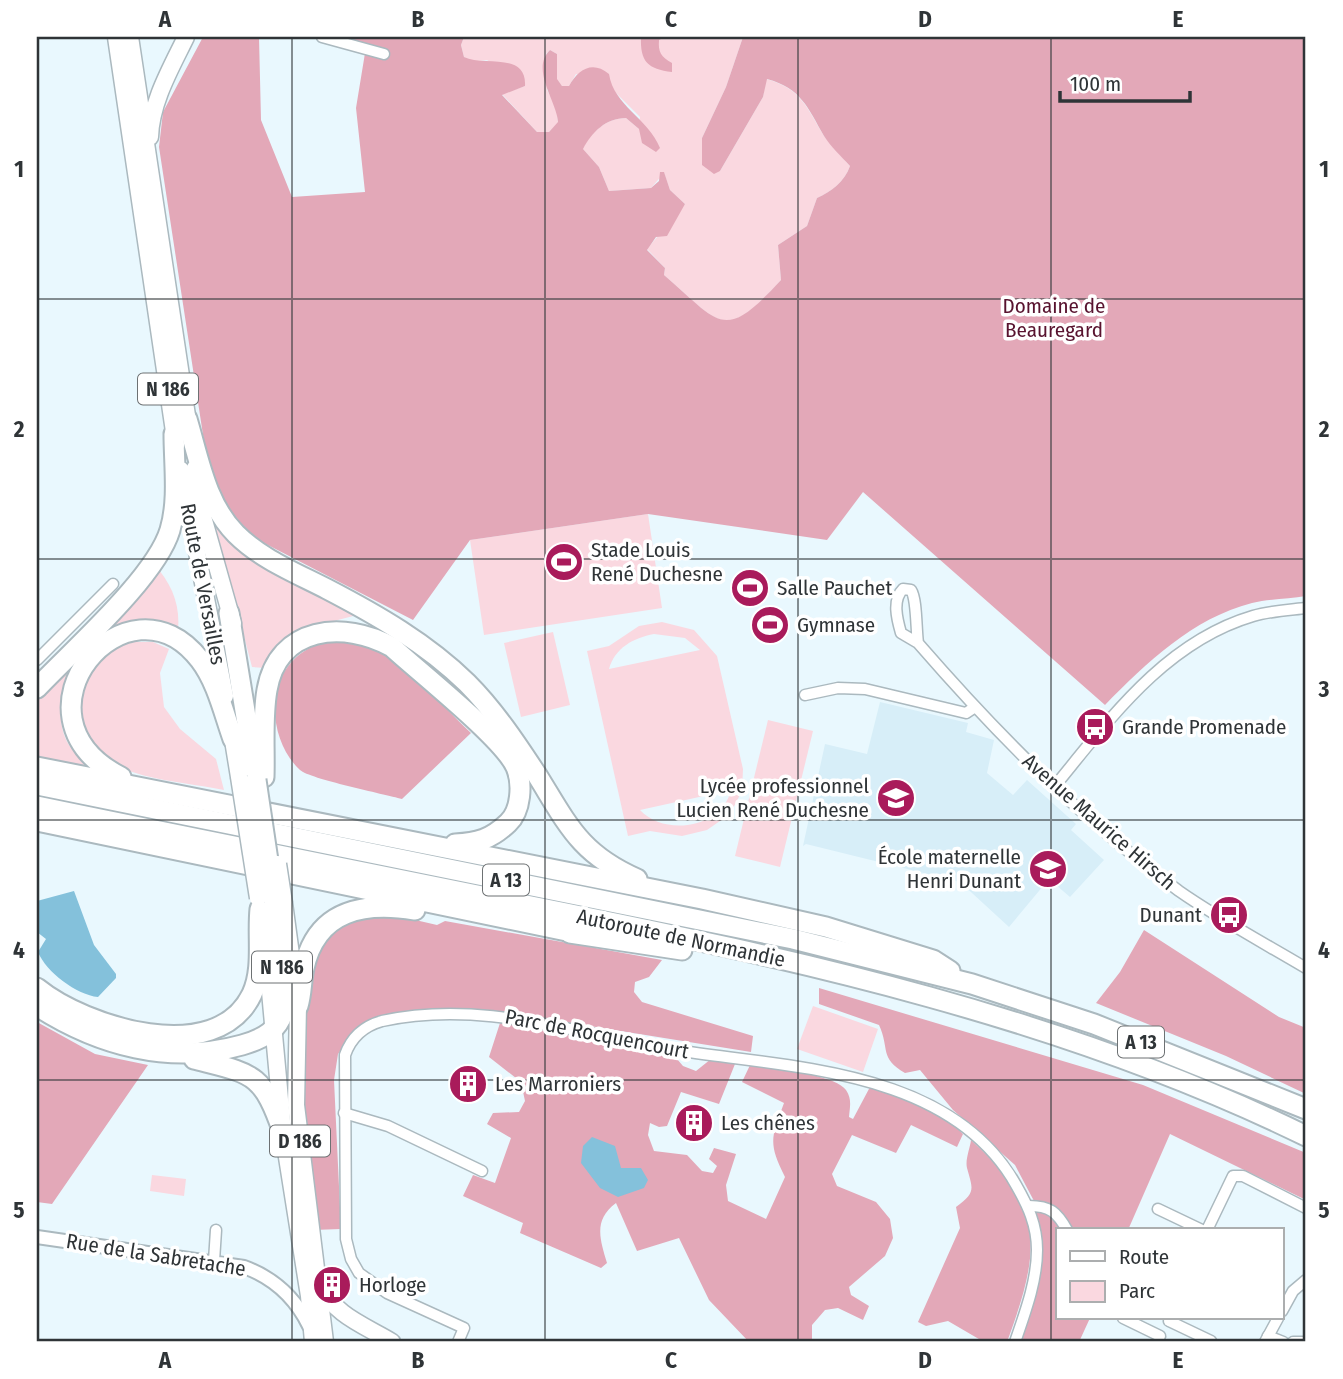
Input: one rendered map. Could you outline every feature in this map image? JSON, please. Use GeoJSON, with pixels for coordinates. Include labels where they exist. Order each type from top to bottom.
{"type":"FeatureCollection","features":[{"type":"Feature","properties":{"kind":"highway"},"geometry":{"type":"LineString","coordinates":[[37,688],[142,578],[162,549],[174,511],[181,427]]}},
{"type":"Feature","properties":{"kind":"highway"},"geometry":{"type":"LineString","coordinates":[[181,427],[221,517],[238,536],[262,555],[378,616],[421,644],[467,683],[508,730],[572,832],[596,856],[638,879],[702,899]]}},
{"type":"Feature","properties":{"kind":"highway","name":"N 186"},"geometry":{"type":"LineString","coordinates":[[229,613],[256,779],[269,903],[284,1008],[282,1020],[274,1030]]}},
{"type":"Feature","properties":{"kind":"highway"},"geometry":{"type":"LineString","coordinates":[[256,779],[267,689],[276,664],[296,643],[318,633],[348,630],[371,636],[392,648],[500,745],[516,768],[520,793],[513,818],[492,838],[473,843],[412,842]]}},
{"type":"Feature","properties":{"kind":"highway"},"geometry":{"type":"LineString","coordinates":[[158,789],[122,777],[98,764],[83,750],[72,731],[68,703],[73,676],[86,656],[105,640],[123,633],[148,631],[182,643],[206,670],[233,739]]}},
{"type":"Feature","properties":{"kind":"highway"},"geometry":{"type":"LineString","coordinates":[[37,767],[702,899],[826,927],[933,960],[972,984]]}},
{"type":"Feature","properties":{"kind":"highway","name":"Autoroute de Normandie"},"geometry":{"type":"LineString","coordinates":[[37,785],[793,939],[972,984],[1094,1024],[1306,1109]]}},
{"type":"Feature","properties":{"kind":"highway","name":"Autoroute de Normandie"},"geometry":{"type":"LineString","coordinates":[[37,806],[748,952],[879,984],[1006,1020],[1162,1074],[1306,1136]]}},
{"type":"Feature","properties":{"kind":"highway"},"geometry":{"type":"LineString","coordinates":[[37,821],[581,934]]}},
{"type":"Feature","properties":{"kind":"highway"},"geometry":{"type":"LineString","coordinates":[[37,988],[77,1013],[117,1027],[173,1035],[216,1028],[240,1011],[253,993],[269,903]]}},
{"type":"Feature","properties":{"kind":"highway"},"geometry":{"type":"LineString","coordinates":[[298,1006],[311,946],[324,929],[342,914],[365,907],[392,907],[717,955],[748,952]]}},
{"type":"Feature","properties":{"kind":"highway"},"geometry":{"type":"LineString","coordinates":[[37,1006],[63,1023],[116,1044],[173,1053],[243,1071],[258,1080],[274,1106],[283,1132]]}},
{"type":"Feature","properties":{"kind":"highway"},"geometry":{"type":"LineString","coordinates":[[173,1053],[222,1050],[257,1041],[274,1030]]}},
{"type":"Feature","properties":{"kind":"main road","name":"Route de Versailles"},"geometry":{"type":"LineString","coordinates":[[116,37],[233,739],[256,779]]}},
{"type":"Feature","properties":{"kind":"main road","name":"Route de Versailles"},"geometry":{"type":"LineString","coordinates":[[130,37],[150,171],[181,427],[229,613]]}},
{"type":"Feature","properties":{"kind":"main road"},"geometry":{"type":"LineString","coordinates":[[150,171],[150,122],[164,81],[186,37]]}},
{"type":"Feature","properties":{"kind":"main road","name":"N 186"},"geometry":{"type":"LineString","coordinates":[[269,903],[298,1006]]}},
{"type":"Feature","properties":{"kind":"main road","name":"D 186"},"geometry":{"type":"LineString","coordinates":[[298,1006],[296,1105],[325,1342]]}},
{"type":"Feature","properties":{"kind":"main road","name":"N 186"},"geometry":{"type":"LineString","coordinates":[[274,1030],[283,1132]]}},
{"type":"Feature","properties":{"kind":"main road","name":"D 186"},"geometry":{"type":"LineString","coordinates":[[283,1132],[309,1296],[312,1336]]}},
{"type":"Feature","properties":{"kind":"main road","name":"D 186"},"geometry":{"type":"LineString","coordinates":[[316,1275],[321,1277],[327,1298],[372,1335]]}},
{"type":"Feature","properties":{"kind":"main road"},"geometry":{"type":"LineString","coordinates":[[332,1342],[332,1329],[346,1324],[392,1342]]}},
{"type":"Feature","properties":{"kind":"street"},"geometry":{"type":"LineString","coordinates":[[322,37],[384,54]]}},
{"type":"Feature","properties":{"kind":"street"},"geometry":{"type":"LineString","coordinates":[[37,660],[113,584]]}},
{"type":"Feature","properties":{"kind":"street","name":"Avenue Maurice Hirsch"},"geometry":{"type":"LineString","coordinates":[[918,643],[913,615],[915,595],[911,590],[903,589],[897,595],[901,633],[918,643],[975,707],[1054,787],[1181,892],[1306,968]]}},
{"type":"Feature","properties":{"kind":"street"},"geometry":{"type":"LineString","coordinates":[[1054,787],[1156,670],[1200,638],[1243,620],[1306,608]]}},
{"type":"Feature","properties":{"kind":"street"},"geometry":{"type":"LineString","coordinates":[[805,695],[853,688],[966,712],[975,707]]}},
{"type":"Feature","properties":{"kind":"street","name":"Parc de Rocquencourt"},"geometry":{"type":"LineString","coordinates":[[458,1342],[464,1328],[387,1293],[359,1273],[351,1259],[346,1239],[345,1055],[356,1034],[390,1020],[461,1013],[490,1014],[674,1049],[780,1064],[908,1095],[950,1117],[987,1146],[1006,1168],[1029,1206],[1037,1251],[1029,1301],[1015,1342]]}},
{"type":"Feature","properties":{"kind":"street"},"geometry":{"type":"LineString","coordinates":[[344,1113],[388,1126],[482,1171]]}},
{"type":"Feature","properties":{"kind":"street"},"geometry":{"type":"LineString","coordinates":[[1205,1228],[1229,1179],[1238,1175],[1306,1208]]}},
{"type":"Feature","properties":{"kind":"street"},"geometry":{"type":"LineString","coordinates":[[1029,1206],[1048,1208],[1056,1213],[1066,1228]]}},
{"type":"Feature","properties":{"kind":"street"},"geometry":{"type":"LineString","coordinates":[[1158,1209],[1200,1228]]}},
{"type":"Feature","properties":{"kind":"street"},"geometry":{"type":"LineString","coordinates":[[214,1261],[216,1230]]}},
{"type":"Feature","properties":{"kind":"street","name":"Rue de la Sabretache"},"geometry":{"type":"LineString","coordinates":[[37,1237],[244,1267],[272,1281],[301,1308],[312,1336]]}},
{"type":"Feature","properties":{"kind":"street"},"geometry":{"type":"LineString","coordinates":[[1284,1307],[1293,1291],[1306,1280]]}},
{"type":"Feature","properties":{"kind":"street"},"geometry":{"type":"LineString","coordinates":[[1127,1320],[1160,1339],[1170,1320]]}},
{"type":"Feature","properties":{"kind":"street"},"geometry":{"type":"LineString","coordinates":[[1172,1320],[1211,1340]]}},
{"type":"Feature","properties":{"kind":"street"},"geometry":{"type":"LineString","coordinates":[[1277,1320],[1266,1339],[1283,1342]]}},
{"type":"Feature","properties":{"kind":"street"},"geometry":{"type":"LineString","coordinates":[[1293,1342],[1306,1342]]}},
{"type":"Feature","properties":{"kind":"shaded area","name":"Lycée professionnel Lucien René Duchesne"},"geometry":{"type":"Polygon","coordinates":[[[880,702],[968,723],[966,732],[994,740],[987,773],[1013,795],[1027,780],[1076,824],[1071,830],[1104,860],[1070,897],[1049,879],[1009,927],[960,882],[806,844],[803,846],[825,744],[867,754],[880,702]]]}},
{"type":"Feature","properties":{"kind":"green space","name":"Domaine de Beauregard"},"geometry":{"type":"Polygon","coordinates":[[[203,37],[259,37],[261,120],[292,197],[365,192],[356,108],[366,47],[337,37],[464,37],[461,45],[464,57],[512,64],[519,68],[524,75],[525,86],[502,95],[537,132],[549,132],[558,122],[543,76],[545,58],[550,50],[557,54],[557,79],[562,86],[569,86],[581,71],[591,67],[603,70],[609,74],[617,95],[648,128],[660,148],[656,152],[642,143],[639,129],[626,118],[612,120],[600,127],[583,149],[599,167],[609,191],[651,188],[659,181],[660,172],[664,172],[670,190],[685,204],[667,236],[656,237],[647,250],[665,268],[664,275],[698,305],[722,320],[734,319],[746,313],[781,280],[778,245],[807,226],[817,198],[837,185],[850,166],[827,140],[802,100],[788,88],[767,79],[763,97],[720,171],[714,174],[702,165],[702,138],[726,87],[743,37],[1306,37],[1306,596],[1252,603],[1210,619],[1154,658],[1105,705],[863,492],[827,540],[648,514],[470,540],[413,620],[262,542],[235,516],[211,474],[159,147],[163,112],[203,37]]]}},
{"type":"Feature","properties":{"kind":"green space"},"geometry":{"type":"Polygon","coordinates":[[[464,37],[743,37],[726,87],[702,138],[720,171],[763,97],[766,79],[787,88],[802,100],[827,140],[850,166],[837,185],[817,198],[807,226],[778,245],[781,280],[746,313],[734,319],[722,320],[698,305],[664,275],[665,268],[647,249],[685,204],[670,190],[664,173],[651,188],[609,191],[599,167],[582,148],[595,131],[606,123],[626,118],[639,129],[640,117],[611,88],[576,74],[569,86],[562,86],[557,80],[557,54],[550,50],[546,54],[547,90],[557,108],[558,123],[549,132],[537,132],[502,94],[525,86],[487,60],[473,62],[464,57],[461,45],[464,37]]]}},
{"type":"Feature","properties":{"kind":"green space"},"geometry":{"type":"Polygon","coordinates":[[[641,37],[665,37],[659,40],[659,48],[661,54],[672,63],[672,72],[657,69],[647,63],[642,53],[641,37]]]}},
{"type":"Feature","properties":{"kind":"green space","name":"Stade Louis René Duchesne"},"geometry":{"type":"Polygon","coordinates":[[[648,514],[662,608],[484,635],[470,540],[648,514]]]}},
{"type":"Feature","properties":{"kind":"green space"},"geometry":{"type":"Polygon","coordinates":[[[215,525],[261,565],[357,615],[296,631],[266,668],[252,667],[215,525]]]}},
{"type":"Feature","properties":{"kind":"green space"},"geometry":{"type":"Polygon","coordinates":[[[159,570],[175,599],[178,631],[102,633],[159,570]]]}},
{"type":"Feature","properties":{"kind":"green space"},"geometry":{"type":"Polygon","coordinates":[[[662,622],[694,630],[717,656],[743,769],[742,791],[730,814],[707,830],[682,836],[650,831],[628,836],[587,651],[609,646],[639,626],[662,622]],[[654,634],[626,645],[616,655],[609,669],[700,650],[685,638],[654,634]],[[731,790],[640,810],[664,824],[692,824],[716,813],[726,803],[731,790]]]}},
{"type":"Feature","properties":{"kind":"green space"},"geometry":{"type":"Polygon","coordinates":[[[553,632],[570,705],[521,717],[504,643],[553,632]]]}},
{"type":"Feature","properties":{"kind":"green space"},"geometry":{"type":"Polygon","coordinates":[[[348,639],[366,645],[399,665],[471,733],[402,799],[307,774],[289,757],[281,743],[275,709],[276,693],[290,663],[314,646],[348,639]]]}},
{"type":"Feature","properties":{"kind":"green space"},"geometry":{"type":"Polygon","coordinates":[[[132,642],[153,642],[169,649],[160,673],[164,707],[180,729],[216,759],[224,790],[143,775],[112,764],[95,751],[81,716],[80,688],[93,665],[104,656],[132,642]]]}},
{"type":"Feature","properties":{"kind":"green space"},"geometry":{"type":"Polygon","coordinates":[[[72,662],[61,704],[64,736],[74,752],[92,770],[37,760],[37,698],[72,662]]]}},
{"type":"Feature","properties":{"kind":"green space"},"geometry":{"type":"Polygon","coordinates":[[[768,720],[813,731],[780,867],[735,856],[768,720]]]}},
{"type":"Feature","properties":{"kind":"green space"},"geometry":{"type":"Polygon","coordinates":[[[385,913],[437,925],[445,921],[662,960],[649,977],[635,982],[634,992],[642,1002],[753,1036],[751,1052],[509,1013],[445,1010],[379,1021],[351,1036],[338,1054],[334,1080],[341,1229],[313,1230],[301,1074],[302,1029],[307,988],[316,955],[331,931],[349,920],[385,913]]]}},
{"type":"Feature","properties":{"kind":"green space"},"geometry":{"type":"Polygon","coordinates":[[[1144,930],[1279,1017],[1306,1028],[1306,1094],[1226,1056],[1096,1003],[1120,972],[1144,930]]]}},
{"type":"Feature","properties":{"kind":"green space"},"geometry":{"type":"Polygon","coordinates":[[[819,988],[1143,1085],[1306,1153],[1306,1200],[1170,1134],[1129,1228],[1056,1228],[1056,1320],[1089,1320],[1079,1342],[1020,1342],[1041,1252],[1034,1201],[1015,1165],[953,1110],[920,1070],[905,1073],[892,1063],[888,1058],[879,1025],[819,1004],[819,988]]]}},
{"type":"Feature","properties":{"kind":"green space"},"geometry":{"type":"Polygon","coordinates":[[[813,1006],[878,1029],[863,1072],[797,1049],[813,1006]]]}},
{"type":"Feature","properties":{"kind":"green space"},"geometry":{"type":"Polygon","coordinates":[[[37,1022],[95,1054],[148,1065],[52,1204],[37,1202],[37,1022]]]}},
{"type":"Feature","properties":{"kind":"green space"},"geometry":{"type":"Polygon","coordinates":[[[500,1023],[519,1024],[671,1052],[683,1066],[696,1071],[711,1059],[735,1064],[719,1104],[681,1092],[667,1126],[659,1127],[650,1123],[648,1135],[654,1151],[687,1155],[702,1171],[713,1173],[717,1166],[709,1159],[714,1148],[736,1154],[726,1185],[728,1201],[766,1219],[785,1177],[773,1140],[784,1103],[742,1082],[751,1063],[817,1076],[840,1085],[849,1096],[849,1117],[853,1119],[870,1087],[908,1099],[931,1110],[963,1134],[957,1147],[911,1125],[896,1153],[852,1135],[832,1174],[837,1186],[876,1202],[890,1219],[893,1238],[885,1256],[849,1287],[851,1295],[869,1306],[863,1320],[838,1308],[825,1310],[812,1325],[812,1342],[749,1342],[709,1300],[679,1238],[637,1251],[616,1203],[601,1223],[601,1238],[607,1263],[601,1268],[520,1233],[523,1223],[463,1196],[473,1175],[495,1183],[511,1138],[487,1124],[493,1113],[519,1112],[525,1101],[521,1082],[489,1057],[500,1023]]]}},
{"type":"Feature","properties":{"kind":"green space"},"geometry":{"type":"Polygon","coordinates":[[[971,1140],[996,1165],[1013,1188],[1024,1211],[1030,1233],[1026,1282],[1007,1342],[984,1342],[948,1321],[926,1326],[918,1322],[960,1228],[956,1207],[970,1194],[967,1158],[971,1140]]]}},
{"type":"Feature","properties":{"kind":"green space"},"geometry":{"type":"Polygon","coordinates":[[[152,1175],[186,1179],[184,1196],[150,1191],[152,1175]]]}},
{"type":"Feature","properties":{"kind":"water"},"geometry":{"type":"Polygon","coordinates":[[[74,891],[94,945],[116,974],[116,978],[98,997],[81,992],[63,981],[48,967],[38,952],[46,939],[37,932],[37,901],[74,891]]]}},
{"type":"Feature","properties":{"kind":"water"},"geometry":{"type":"Polygon","coordinates":[[[592,1137],[615,1146],[621,1168],[641,1168],[648,1180],[644,1188],[618,1197],[600,1188],[581,1163],[583,1146],[592,1137]]]}},
{"type":"Feature","properties":{"kind":"place","name":"Stade Louis René Duchesne"},"geometry":{"type":"Point","coordinates":[564,562]}},
{"type":"Feature","properties":{"kind":"place","name":"Salle Pauchet"},"geometry":{"type":"Point","coordinates":[750,588]}},
{"type":"Feature","properties":{"kind":"place","name":"Gymnase"},"geometry":{"type":"Point","coordinates":[770,625]}},
{"type":"Feature","properties":{"kind":"place","name":"Grande Promenade"},"geometry":{"type":"Point","coordinates":[1095,727]}},
{"type":"Feature","properties":{"kind":"place","name":"Lycée professionnel Lucien René Duchesne"},"geometry":{"type":"Point","coordinates":[896,798]}},
{"type":"Feature","properties":{"kind":"place","name":"École maternelle Henri Dunant"},"geometry":{"type":"Point","coordinates":[1048,869]}},
{"type":"Feature","properties":{"kind":"place","name":"Dunant"},"geometry":{"type":"Point","coordinates":[1229,915]}},
{"type":"Feature","properties":{"kind":"place","name":"Les Marroniers"},"geometry":{"type":"Point","coordinates":[468,1084]}},
{"type":"Feature","properties":{"kind":"place","name":"Les chênes"},"geometry":{"type":"Point","coordinates":[694,1123]}},
{"type":"Feature","properties":{"kind":"place","name":"Horloge"},"geometry":{"type":"Point","coordinates":[332,1285]}}]}
